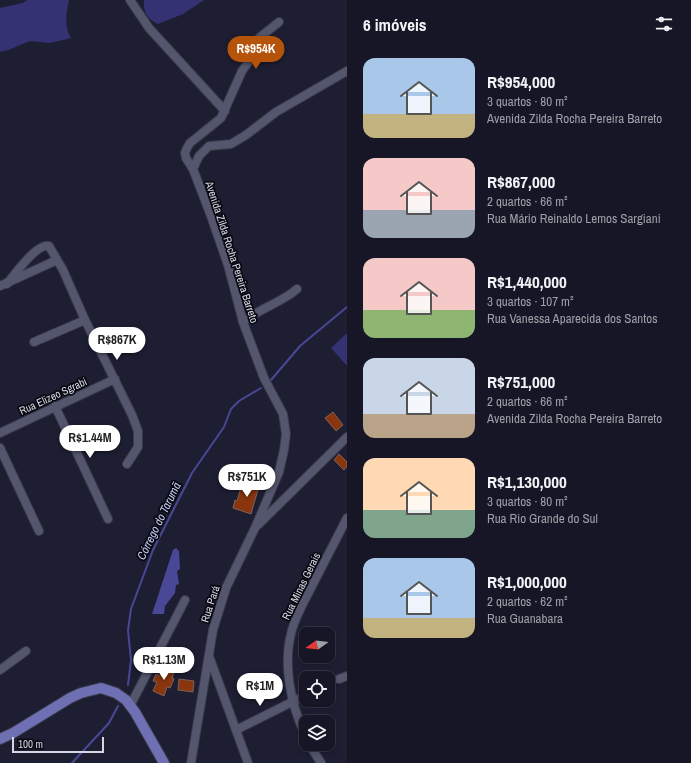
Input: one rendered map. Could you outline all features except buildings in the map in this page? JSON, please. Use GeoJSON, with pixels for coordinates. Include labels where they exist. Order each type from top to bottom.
{"type":"FeatureCollection","features":[{"type":"Feature","properties":{"kind":"main road"},"geometry":{"type":"LineString","coordinates":[[0,739],[13,733],[70,698],[95,689],[107,688],[126,700],[164,763]]}},
{"type":"Feature","properties":{"kind":"street"},"geometry":{"type":"LineString","coordinates":[[130,0],[149,28],[225,111],[242,71],[252,57],[255,42],[279,22]]}},
{"type":"Feature","properties":{"kind":"street"},"geometry":{"type":"LineString","coordinates":[[193,169],[199,156],[209,146],[231,144],[246,135],[276,112],[347,71]]}},
{"type":"Feature","properties":{"kind":"street","name":"Avenida Zilda Rocha Pereira Barreto"},"geometry":{"type":"LineString","coordinates":[[225,111],[221,118],[198,136],[187,148],[185,153],[186,158],[193,169],[211,216],[228,265],[244,322],[264,378],[283,414],[286,434],[279,472],[255,528]]}},
{"type":"Feature","properties":{"kind":"street"},"geometry":{"type":"LineString","coordinates":[[3,285],[40,247],[45,245],[49,246],[115,379],[138,431],[138,447],[127,464]]}},
{"type":"Feature","properties":{"kind":"street"},"geometry":{"type":"LineString","coordinates":[[3,285],[57,260]]}},
{"type":"Feature","properties":{"kind":"street"},"geometry":{"type":"LineString","coordinates":[[23,264],[30,273]]}},
{"type":"Feature","properties":{"kind":"street"},"geometry":{"type":"LineString","coordinates":[[244,322],[252,315],[287,297],[297,289]]}},
{"type":"Feature","properties":{"kind":"street"},"geometry":{"type":"LineString","coordinates":[[34,342],[85,320]]}},
{"type":"Feature","properties":{"kind":"street","name":"Rua Elizeo Sgrabi"},"geometry":{"type":"LineString","coordinates":[[0,433],[115,379]]}},
{"type":"Feature","properties":{"kind":"street"},"geometry":{"type":"LineString","coordinates":[[55,406],[108,519]]}},
{"type":"Feature","properties":{"kind":"street"},"geometry":{"type":"LineString","coordinates":[[255,528],[347,437]]}},
{"type":"Feature","properties":{"kind":"street"},"geometry":{"type":"LineString","coordinates":[[0,448],[39,531]]}},
{"type":"Feature","properties":{"kind":"street","name":"Rua Minas Gerais"},"geometry":{"type":"LineString","coordinates":[[299,718],[293,702],[287,662],[288,646],[292,629],[302,605],[347,518]]}},
{"type":"Feature","properties":{"kind":"street","name":"Rua Pará"},"geometry":{"type":"LineString","coordinates":[[191,763],[213,630],[226,588],[255,528]]}},
{"type":"Feature","properties":{"kind":"street"},"geometry":{"type":"LineString","coordinates":[[130,706],[185,600]]}},
{"type":"Feature","properties":{"kind":"street"},"geometry":{"type":"LineString","coordinates":[[0,670],[26,651]]}},
{"type":"Feature","properties":{"kind":"street"},"geometry":{"type":"LineString","coordinates":[[209,656],[248,763]]}},
{"type":"Feature","properties":{"kind":"street"},"geometry":{"type":"LineString","coordinates":[[339,679],[347,676]]}},
{"type":"Feature","properties":{"kind":"street"},"geometry":{"type":"LineString","coordinates":[[236,730],[299,699]]}},
{"type":"Feature","properties":{"kind":"street"},"geometry":{"type":"LineString","coordinates":[[313,751],[321,763]]}},
{"type":"Feature","properties":{"kind":"shaded area"},"geometry":{"type":"Polygon","coordinates":[[[27,0],[69,0],[66,25],[71,38],[50,43],[30,41],[0,52],[0,8],[23,3],[27,0]]]}},
{"type":"Feature","properties":{"kind":"shaded area"},"geometry":{"type":"Polygon","coordinates":[[[144,0],[204,0],[183,14],[158,24],[146,15],[144,0]]]}},
{"type":"Feature","properties":{"kind":"shaded area"},"geometry":{"type":"Polygon","coordinates":[[[347,333],[347,366],[331,348],[347,333]]]}},
{"type":"Feature","properties":{"kind":"shaded area"},"geometry":{"type":"Polygon","coordinates":[[[176,548],[179,551],[180,569],[177,571],[179,584],[176,585],[175,593],[165,606],[164,614],[152,614],[173,550],[176,548]]]}},
{"type":"Feature","properties":{"kind":"waterway","name":"Córrego do Tarumã"},"geometry":{"type":"LineString","coordinates":[[271,380],[300,346],[347,307]]}},
{"type":"Feature","properties":{"kind":"waterway","name":"Córrego do Tarumã"},"geometry":{"type":"LineString","coordinates":[[128,685],[131,660],[128,630],[131,609],[153,550],[192,473],[224,427],[231,409],[239,401],[261,388]]}},
{"type":"Feature","properties":{"kind":"waterway","name":"Córrego do Tarumã"},"geometry":{"type":"LineString","coordinates":[[72,763],[109,723],[118,706]]}}]}
